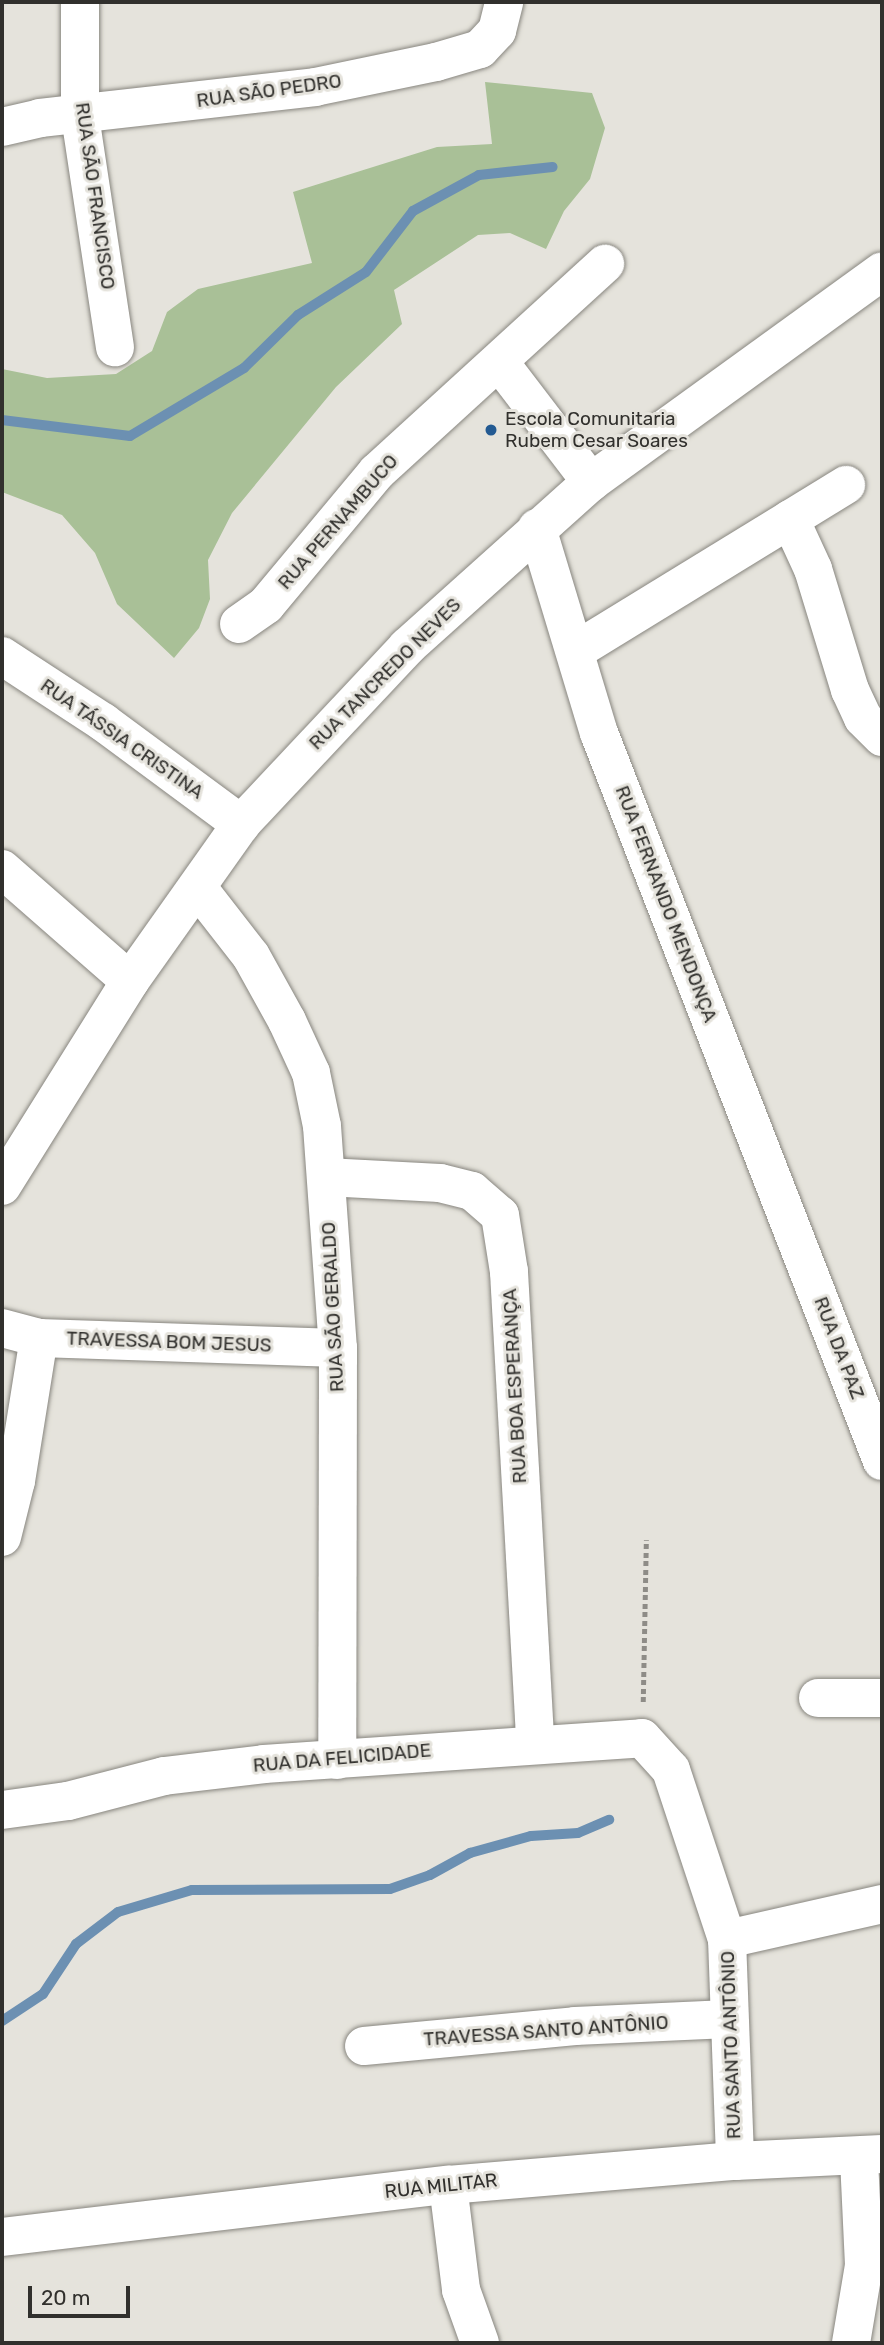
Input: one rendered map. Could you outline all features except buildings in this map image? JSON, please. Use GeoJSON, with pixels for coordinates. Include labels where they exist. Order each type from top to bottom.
{"type":"FeatureCollection","features":[{"type":"Feature","properties":{"kind":"street","name":"RUA SÃO FRANCISCO"},"geometry":{"type":"LineString","coordinates":[[80,2],[80,117],[115,347]]}},
{"type":"Feature","properties":{"kind":"street","name":"RUA SÃO PEDRO"},"geometry":{"type":"LineString","coordinates":[[2,127],[40,118],[80,117],[315,86],[436,62],[480,49],[498,31],[504,2]]}},
{"type":"Feature","properties":{"kind":"street","name":"RUA PERNAMBUCO"},"geometry":{"type":"LineString","coordinates":[[239,624],[267,604],[377,472],[500,363],[605,264]]}},
{"type":"Feature","properties":{"kind":"street","name":"RUA TANCREDO NEVES"},"geometry":{"type":"LineString","coordinates":[[2,1186],[130,981],[241,824],[407,647],[591,482],[882,271]]}},
{"type":"Feature","properties":{"kind":"street"},"geometry":{"type":"LineString","coordinates":[[500,363],[591,482]]}},
{"type":"Feature","properties":{"kind":"street"},"geometry":{"type":"LineString","coordinates":[[575,651],[846,485]]}},
{"type":"Feature","properties":{"kind":"street"},"geometry":{"type":"LineString","coordinates":[[790,519],[813,569],[850,690],[863,719],[882,737]]}},
{"type":"Feature","properties":{"kind":"street","name":"RUA FERNANDO MENDONÇA"},"geometry":{"type":"LineString","coordinates":[[537,528],[599,733],[810,1274]]}},
{"type":"Feature","properties":{"kind":"street","name":"RUA TÁSSIA CRISTINA"},"geometry":{"type":"LineString","coordinates":[[2,656],[103,722],[241,824]]}},
{"type":"Feature","properties":{"kind":"street"},"geometry":{"type":"LineString","coordinates":[[2,869],[130,981]]}},
{"type":"Feature","properties":{"kind":"street","name":"RUA SÃO GERALDO"},"geometry":{"type":"LineString","coordinates":[[198,888],[251,956],[311,1073],[327,1177],[338,1348],[337,1760]]}},
{"type":"Feature","properties":{"kind":"street","name":"RUA BOA ESPERANÇA"},"geometry":{"type":"LineString","coordinates":[[327,1177],[440,1183],[472,1191],[500,1215],[509,1272],[535,1742]]}},
{"type":"Feature","properties":{"kind":"street","name":"RUA DA PAZ"},"geometry":{"type":"LineString","coordinates":[[810,1274],[882,1461]]}},
{"type":"Feature","properties":{"kind":"street","name":"TRAVESSA BOM JESUS"},"geometry":{"type":"LineString","coordinates":[[2,1328],[39,1338],[338,1348]]}},
{"type":"Feature","properties":{"kind":"street"},"geometry":{"type":"LineString","coordinates":[[2,1537],[16,1481],[39,1338]]}},
{"type":"Feature","properties":{"kind":"street"},"geometry":{"type":"LineString","coordinates":[[818,1698],[882,1698]]}},
{"type":"Feature","properties":{"kind":"street","name":"RUA DA FELICIDADE"},"geometry":{"type":"LineString","coordinates":[[2,1810],[68,1801],[164,1776],[535,1742],[642,1738]]}},
{"type":"Feature","properties":{"kind":"street","name":"RUA SANTO ANTÔNIO"},"geometry":{"type":"LineString","coordinates":[[642,1738],[671,1770],[727,1939],[732,1990],[728,2019],[735,2161]]}},
{"type":"Feature","properties":{"kind":"street"},"geometry":{"type":"LineString","coordinates":[[727,1939],[882,1904]]}},
{"type":"Feature","properties":{"kind":"street","name":"TRAVESSA SANTO ANTÔNIO"},"geometry":{"type":"LineString","coordinates":[[364,2046],[575,2026],[728,2019]]}},
{"type":"Feature","properties":{"kind":"street"},"geometry":{"type":"LineString","coordinates":[[851,2343],[864,2265],[870,2156]]}},
{"type":"Feature","properties":{"kind":"street","name":"RUA MILITAR"},"geometry":{"type":"LineString","coordinates":[[2,2237],[448,2185],[735,2161],[870,2156]]}},
{"type":"Feature","properties":{"kind":"street"},"geometry":{"type":"LineString","coordinates":[[448,2185],[461,2290],[480,2343]]}},
{"type":"Feature","properties":{"kind":"path"},"geometry":{"type":"LineString","coordinates":[[642,1738],[646,1540]]}},
{"type":"Feature","properties":{"kind":"green space"},"geometry":{"type":"Polygon","coordinates":[[[485,82],[592,93],[605,128],[590,179],[564,211],[546,249],[510,233],[478,235],[394,290],[402,324],[336,387],[232,513],[208,560],[210,599],[199,628],[174,658],[117,604],[95,553],[62,515],[2,492],[2,369],[47,378],[116,374],[152,351],[167,312],[198,289],[312,263],[293,192],[437,147],[492,144],[485,82]]]}},
{"type":"Feature","properties":{"kind":"waterway"},"geometry":{"type":"LineString","coordinates":[[2,420],[130,436],[244,368],[298,315],[366,272],[413,211],[479,175],[553,167]]}},
{"type":"Feature","properties":{"kind":"waterway"},"geometry":{"type":"LineString","coordinates":[[2,2021],[43,1994],[76,1944],[118,1912],[192,1890],[390,1889],[430,1875],[470,1853],[531,1836],[578,1833],[609,1820]]}},
{"type":"Feature","properties":{"kind":"place","name":"Escola Comunitaria Rubem Cesar Soares"},"geometry":{"type":"Point","coordinates":[491,430]}}]}
